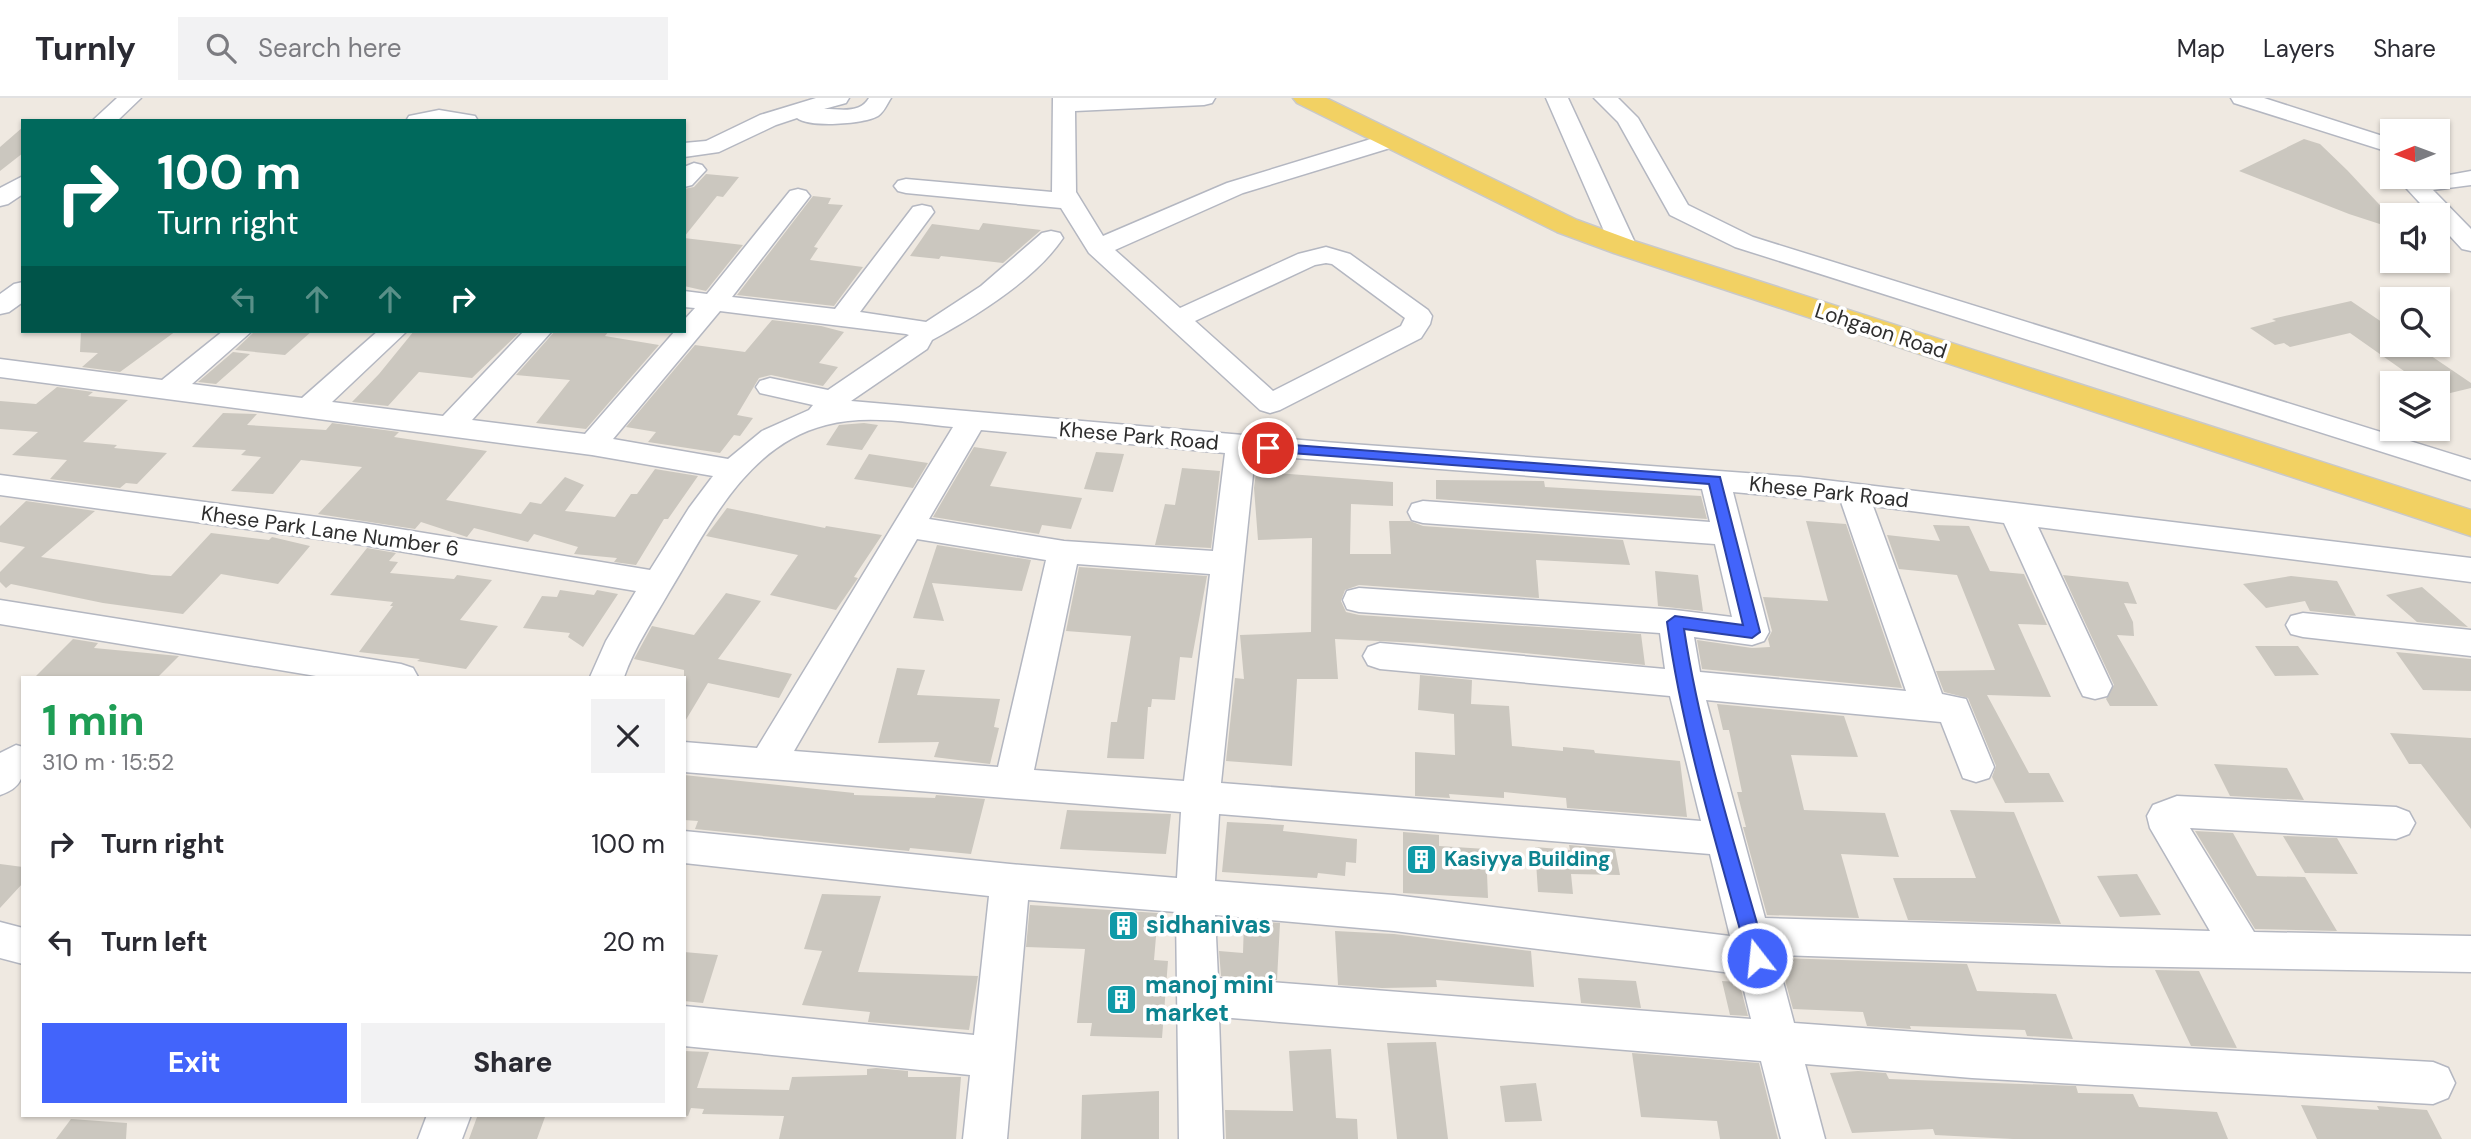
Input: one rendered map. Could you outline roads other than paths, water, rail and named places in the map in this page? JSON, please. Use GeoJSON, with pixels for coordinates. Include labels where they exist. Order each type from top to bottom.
{"type":"FeatureCollection","features":[{"type":"Feature","properties":{"kind":"main road","name":"Lohgaon Road"},"geometry":{"type":"LineString","coordinates":[[1306,98],[1567,226],[1624,247],[2471,523]]}},
{"type":"Feature","properties":{"kind":"street"},"geometry":{"type":"LineString","coordinates":[[105,119],[130,98]]}},
{"type":"Feature","properties":{"kind":"street"},"geometry":{"type":"LineString","coordinates":[[688,167],[711,147],[784,115],[838,98]]}},
{"type":"Feature","properties":{"kind":"street"},"geometry":{"type":"LineString","coordinates":[[784,115],[828,118],[858,116],[873,110],[880,98]]}},
{"type":"Feature","properties":{"kind":"street"},"geometry":{"type":"LineString","coordinates":[[1176,320],[1307,259],[1326,255],[1341,259],[1419,316],[1411,332],[1270,404],[1176,320],[1098,248],[1067,201],[1064,192],[1064,101],[1204,98]]}},
{"type":"Feature","properties":{"kind":"street"},"geometry":{"type":"LineString","coordinates":[[1557,98],[1624,247]]}},
{"type":"Feature","properties":{"kind":"street"},"geometry":{"type":"LineString","coordinates":[[1605,98],[1627,118],[1679,210],[1744,242],[2471,470]]}},
{"type":"Feature","properties":{"kind":"street"},"geometry":{"type":"LineString","coordinates":[[2242,98],[2380,146]]}},
{"type":"Feature","properties":{"kind":"street"},"geometry":{"type":"LineString","coordinates":[[428,119],[453,119]]}},
{"type":"Feature","properties":{"kind":"street"},"geometry":{"type":"LineString","coordinates":[[1098,248],[1235,188],[1392,140]]}},
{"type":"Feature","properties":{"kind":"street"},"geometry":{"type":"LineString","coordinates":[[2450,167],[2471,175]]}},
{"type":"Feature","properties":{"kind":"street"},"geometry":{"type":"LineString","coordinates":[[2450,177],[2471,175]]}},
{"type":"Feature","properties":{"kind":"street"},"geometry":{"type":"LineString","coordinates":[[0,199],[21,184]]}},
{"type":"Feature","properties":{"kind":"street"},"geometry":{"type":"LineString","coordinates":[[906,187],[1067,201]]}},
{"type":"Feature","properties":{"kind":"street"},"geometry":{"type":"LineString","coordinates":[[2419,189],[2471,244]]}},
{"type":"Feature","properties":{"kind":"street"},"geometry":{"type":"LineString","coordinates":[[592,446],[714,302],[798,197]]}},
{"type":"Feature","properties":{"kind":"street"},"geometry":{"type":"LineString","coordinates":[[843,317],[922,212]]}},
{"type":"Feature","properties":{"kind":"street"},"geometry":{"type":"LineString","coordinates":[[770,387],[826,409],[917,343],[922,335],[991,293],[1020,270],[1051,238]]}},
{"type":"Feature","properties":{"kind":"street"},"geometry":{"type":"LineString","coordinates":[[0,306],[21,291]]}},
{"type":"Feature","properties":{"kind":"street"},"geometry":{"type":"LineString","coordinates":[[686,299],[906,326],[918,328],[922,335]]}},
{"type":"Feature","properties":{"kind":"street"},"geometry":{"type":"LineString","coordinates":[[169,388],[237,333]]}},
{"type":"Feature","properties":{"kind":"street"},"geometry":{"type":"LineString","coordinates":[[309,407],[392,333]]}},
{"type":"Feature","properties":{"kind":"street"},"geometry":{"type":"LineString","coordinates":[[450,426],[537,333]]}},
{"type":"Feature","properties":{"kind":"street"},"geometry":{"type":"LineString","coordinates":[[0,368],[450,426],[736,470]]}},
{"type":"Feature","properties":{"kind":"street","name":"Khese Park Road"},"geometry":{"type":"LineString","coordinates":[[607,676],[626,634],[712,495],[770,439],[826,409],[858,409],[1241,445],[1715,480],[2015,512],[2471,570]]}},
{"type":"Feature","properties":{"kind":"street"},"geometry":{"type":"LineString","coordinates":[[767,764],[972,420]]}},
{"type":"Feature","properties":{"kind":"street"},"geometry":{"type":"LineString","coordinates":[[1200,1139],[1195,897],[1201,798],[1241,445]]}},
{"type":"Feature","properties":{"kind":"street"},"geometry":{"type":"LineString","coordinates":[[1359,600],[1675,622],[1752,632],[1731,534],[1715,480]]}},
{"type":"Feature","properties":{"kind":"street","name":"Khese Park Lane Number 6"},"geometry":{"type":"LineString","coordinates":[[0,485],[363,534],[658,583]]}},
{"type":"Feature","properties":{"kind":"street"},"geometry":{"type":"LineString","coordinates":[[1853,494],[1928,705]]}},
{"type":"Feature","properties":{"kind":"street"},"geometry":{"type":"LineString","coordinates":[[1423,512],[1731,534]]}},
{"type":"Feature","properties":{"kind":"street"},"geometry":{"type":"LineString","coordinates":[[2015,512],[2095,686]]}},
{"type":"Feature","properties":{"kind":"street"},"geometry":{"type":"LineString","coordinates":[[908,527],[1064,552],[1228,564]]}},
{"type":"Feature","properties":{"kind":"street"},"geometry":{"type":"LineString","coordinates":[[1013,783],[1064,552]]}},
{"type":"Feature","properties":{"kind":"street"},"geometry":{"type":"LineString","coordinates":[[0,612],[395,676]]}},
{"type":"Feature","properties":{"kind":"street"},"geometry":{"type":"LineString","coordinates":[[1675,622],[1684,682],[1803,1139]]}},
{"type":"Feature","properties":{"kind":"street"},"geometry":{"type":"LineString","coordinates":[[2303,625],[2471,643]]}},
{"type":"Feature","properties":{"kind":"street"},"geometry":{"type":"LineString","coordinates":[[1380,656],[1954,709],[1976,767]]}},
{"type":"Feature","properties":{"kind":"street"},"geometry":{"type":"LineString","coordinates":[[686,757],[1201,798],[1247,799],[1723,839]]}},
{"type":"Feature","properties":{"kind":"street"},"geometry":{"type":"LineString","coordinates":[[2243,950],[2169,828],[2166,816],[2177,812],[2396,823]]}},
{"type":"Feature","properties":{"kind":"street"},"geometry":{"type":"LineString","coordinates":[[686,847],[1010,881],[1754,947],[2471,954]]}},
{"type":"Feature","properties":{"kind":"street"},"geometry":{"type":"LineString","coordinates":[[985,1139],[1010,881]]}},
{"type":"Feature","properties":{"kind":"street"},"geometry":{"type":"LineString","coordinates":[[0,940],[21,945]]}},
{"type":"Feature","properties":{"kind":"street"},"geometry":{"type":"LineString","coordinates":[[1197,996],[1972,1057],[2433,1083]]}},
{"type":"Feature","properties":{"kind":"street"},"geometry":{"type":"LineString","coordinates":[[686,1026],[993,1057]]}},
{"type":"Feature","properties":{"kind":"street"},"geometry":{"type":"LineString","coordinates":[[440,1139],[448,1117]]}},
{"type":"Feature","properties":{"kind":"place","name":"Kasiyya Building"},"geometry":{"type":"Point","coordinates":[1421,859]}},
{"type":"Feature","properties":{"kind":"place","name":"sidhanivas"},"geometry":{"type":"Point","coordinates":[1123,925]}},
{"type":"Feature","properties":{"kind":"place","name":"manoj mini market"},"geometry":{"type":"Point","coordinates":[1122,999]}}]}
